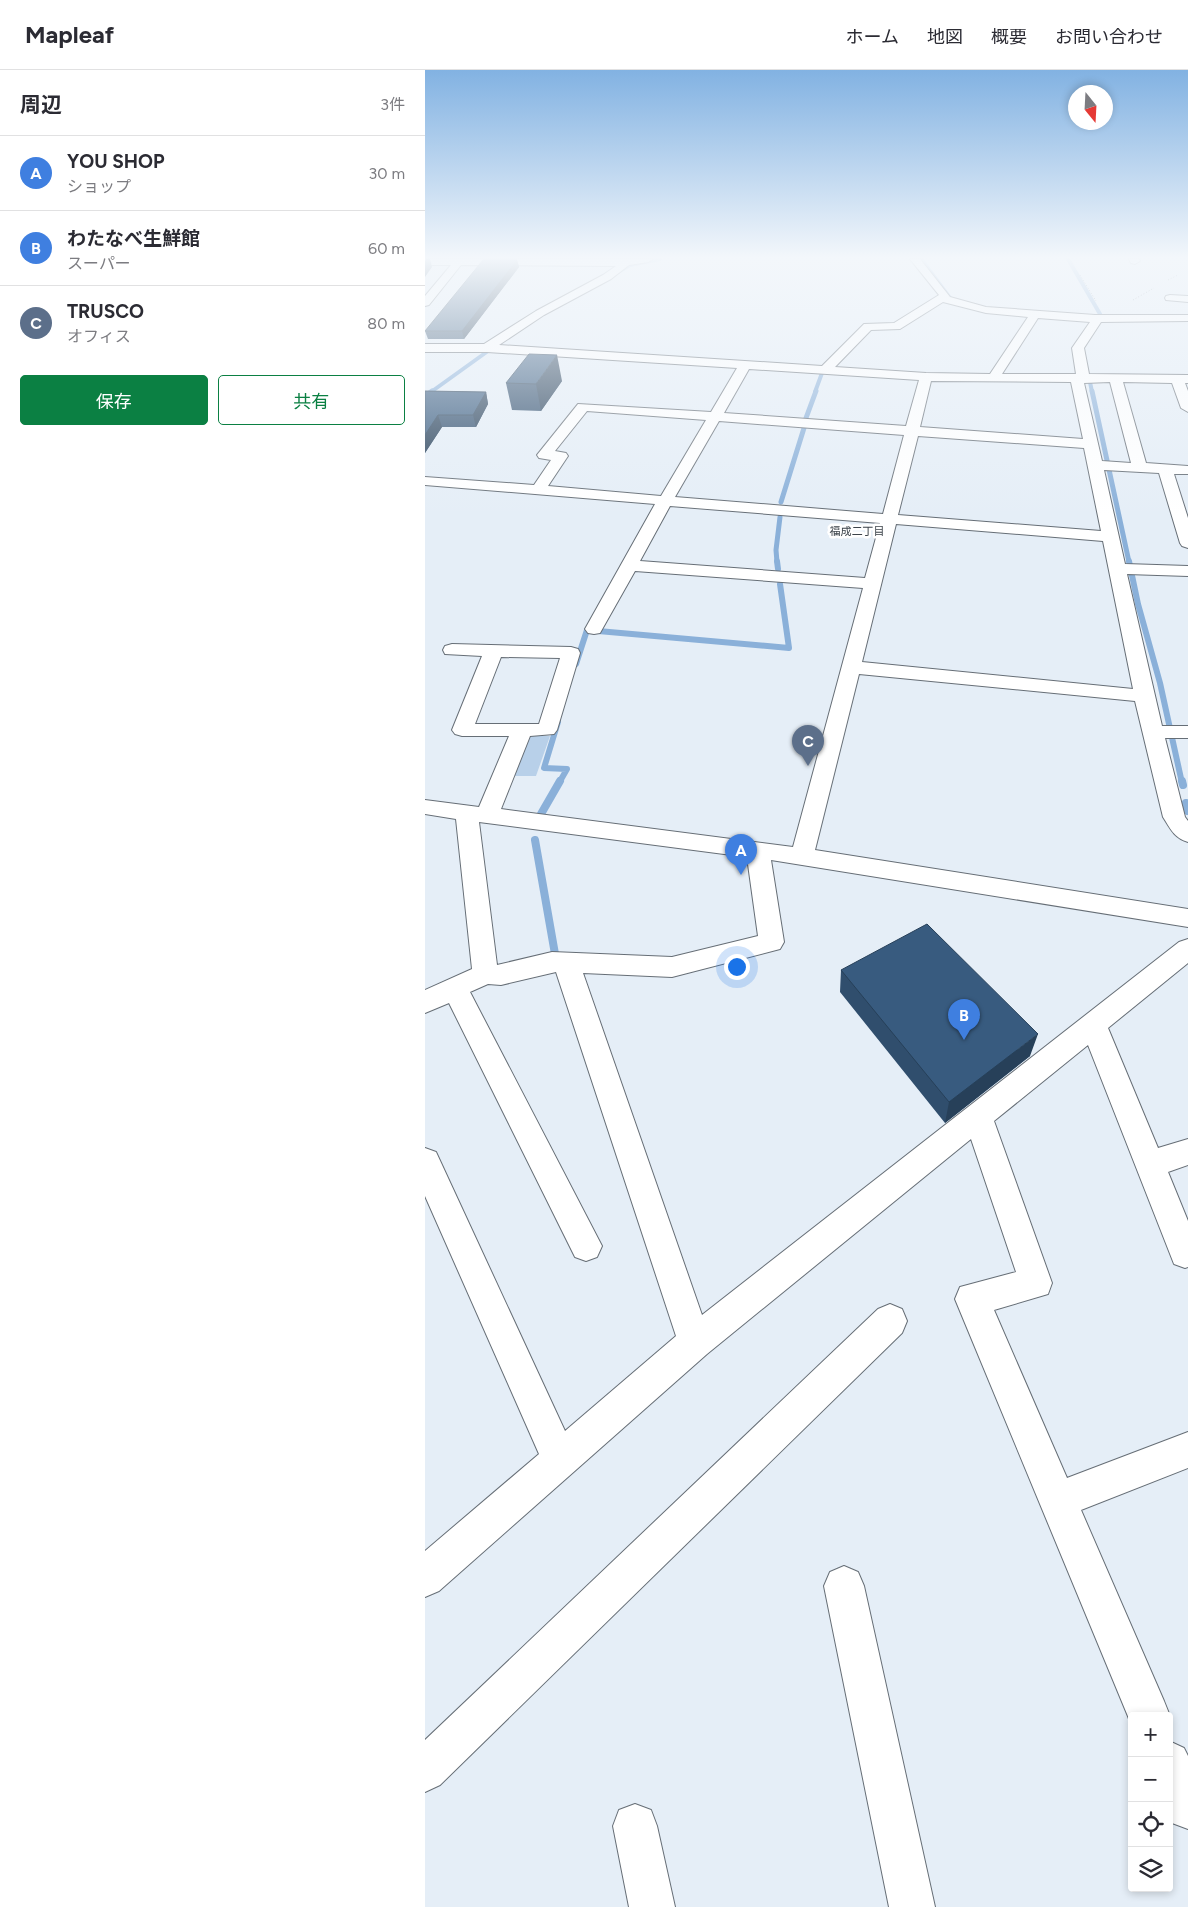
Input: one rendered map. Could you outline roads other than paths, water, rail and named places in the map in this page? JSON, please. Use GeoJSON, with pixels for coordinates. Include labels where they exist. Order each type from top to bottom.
{"type":"FeatureCollection","features":[{"type":"Feature","properties":{"kind":"street"},"geometry":{"type":"LineString","coordinates":[[487,348],[492,345]]}},
{"type":"Feature","properties":{"kind":"street"},"geometry":{"type":"LineString","coordinates":[[825,370],[850,345]]}},
{"type":"Feature","properties":{"kind":"street"},"geometry":{"type":"LineString","coordinates":[[994,377],[1015,345]]}},
{"type":"Feature","properties":{"kind":"street"},"geometry":{"type":"LineString","coordinates":[[1080,345],[1078,348],[1080,379],[1091,444],[1104,466],[1111,537],[1126,569],[1144,696],[1171,732],[1174,817],[1181,828],[1188,834]]}},
{"type":"Feature","properties":{"kind":"street"},"geometry":{"type":"LineString","coordinates":[[425,348],[487,348],[926,377],[1182,379],[1188,408]]}},
{"type":"Feature","properties":{"kind":"street"},"geometry":{"type":"LineString","coordinates":[[594,629],[665,501],[747,364]]}},
{"type":"Feature","properties":{"kind":"street"},"geometry":{"type":"LineString","coordinates":[[802,856],[926,377]]}},
{"type":"Feature","properties":{"kind":"street"},"geometry":{"type":"LineString","coordinates":[[1116,379],[1140,468]]}},
{"type":"Feature","properties":{"kind":"street"},"geometry":{"type":"LineString","coordinates":[[538,490],[561,456],[544,455],[583,407],[1091,444]]}},
{"type":"Feature","properties":{"kind":"street"},"geometry":{"type":"LineString","coordinates":[[1104,466],[1188,470]]}},
{"type":"Feature","properties":{"kind":"street"},"geometry":{"type":"LineString","coordinates":[[1165,469],[1188,543]]}},
{"type":"Feature","properties":{"kind":"street"},"geometry":{"type":"LineString","coordinates":[[425,481],[1111,537]]}},
{"type":"Feature","properties":{"kind":"street"},"geometry":{"type":"LineString","coordinates":[[629,565],[872,584]]}},
{"type":"Feature","properties":{"kind":"street"},"geometry":{"type":"LineString","coordinates":[[1126,569],[1188,571]]}},
{"type":"Feature","properties":{"kind":"street"},"geometry":{"type":"LineString","coordinates":[[452,650],[494,651],[571,653],[547,730],[462,730],[494,651]]}},
{"type":"Feature","properties":{"kind":"street"},"geometry":{"type":"LineString","coordinates":[[850,667],[1144,696]]}},
{"type":"Feature","properties":{"kind":"street"},"geometry":{"type":"LineString","coordinates":[[485,974],[477,814],[521,730]]}},
{"type":"Feature","properties":{"kind":"street"},"geometry":{"type":"LineString","coordinates":[[425,807],[802,856],[1188,918]]}},
{"type":"Feature","properties":{"kind":"street"},"geometry":{"type":"LineString","coordinates":[[425,1002],[485,974],[501,975],[552,962],[673,967],[771,942],[757,850]]}},
{"type":"Feature","properties":{"kind":"street"},"geometry":{"type":"LineString","coordinates":[[425,1577],[695,1342],[1188,949]]}},
{"type":"Feature","properties":{"kind":"street"},"geometry":{"type":"LineString","coordinates":[[565,962],[695,1342]]}},
{"type":"Feature","properties":{"kind":"street"},"geometry":{"type":"LineString","coordinates":[[455,988],[586,1246]]}},
{"type":"Feature","properties":{"kind":"street"},"geometry":{"type":"LineString","coordinates":[[1093,1024],[1185,1253]]}},
{"type":"Feature","properties":{"kind":"street"},"geometry":{"type":"LineString","coordinates":[[978,1116],[1035,1283],[972,1300],[1147,1712]]}},
{"type":"Feature","properties":{"kind":"street"},"geometry":{"type":"LineString","coordinates":[[1149,1164],[1188,1152]]}},
{"type":"Feature","properties":{"kind":"street"},"geometry":{"type":"LineString","coordinates":[[425,1162],[560,1460]]}},
{"type":"Feature","properties":{"kind":"street"},"geometry":{"type":"LineString","coordinates":[[425,1770],[891,1321]]}},
{"type":"Feature","properties":{"kind":"street"},"geometry":{"type":"LineString","coordinates":[[1057,1500],[1188,1450]]}},
{"type":"Feature","properties":{"kind":"street"},"geometry":{"type":"LineString","coordinates":[[844,1586],[913,1907]]}},
{"type":"Feature","properties":{"kind":"street"},"geometry":{"type":"LineString","coordinates":[[1176,1762],[1188,1807]]}},
{"type":"Feature","properties":{"kind":"street"},"geometry":{"type":"LineString","coordinates":[[635,1826],[652,1907]]}},
{"type":"Feature","properties":{"kind":"waterway"},"geometry":{"type":"LineString","coordinates":[[431,392],[488,351]]}},
{"type":"Feature","properties":{"kind":"waterway"},"geometry":{"type":"LineString","coordinates":[[815,392],[822,373]]}},
{"type":"Feature","properties":{"kind":"waterway"},"geometry":{"type":"LineString","coordinates":[[1090,382],[1092,392]]}},
{"type":"Feature","properties":{"kind":"waterway"},"geometry":{"type":"LineString","coordinates":[[425,396],[432,391]]}},
{"type":"Feature","properties":{"kind":"waterway"},"geometry":{"type":"LineString","coordinates":[[806,418],[816,391]]}},
{"type":"Feature","properties":{"kind":"waterway"},"geometry":{"type":"LineString","coordinates":[[1092,391],[1129,562]]}},
{"type":"Feature","properties":{"kind":"waterway"},"geometry":{"type":"LineString","coordinates":[[781,502],[804,428]]}},
{"type":"Feature","properties":{"kind":"waterway"},"geometry":{"type":"LineString","coordinates":[[777,562],[776,550],[780,517]]}},
{"type":"Feature","properties":{"kind":"waterway"},"geometry":{"type":"LineString","coordinates":[[777,561],[778,569]]}},
{"type":"Feature","properties":{"kind":"waterway"},"geometry":{"type":"LineString","coordinates":[[1129,561],[1138,604],[1160,683],[1182,783]]}},
{"type":"Feature","properties":{"kind":"waterway"},"geometry":{"type":"LineString","coordinates":[[576,664],[587,630],[789,648],[780,584]]}},
{"type":"Feature","properties":{"kind":"waterway"},"geometry":{"type":"LineString","coordinates":[[558,722],[544,768],[567,769],[559,783]]}},
{"type":"Feature","properties":{"kind":"waterway"},"geometry":{"type":"LineString","coordinates":[[541,814],[560,781]]}},
{"type":"Feature","properties":{"kind":"waterway"},"geometry":{"type":"LineString","coordinates":[[1182,781],[1183,785]]}},
{"type":"Feature","properties":{"kind":"waterway"},"geometry":{"type":"LineString","coordinates":[[1186,803],[1188,811]]}},
{"type":"Feature","properties":{"kind":"waterway"},"geometry":{"type":"LineString","coordinates":[[535,840],[555,954]]}},
{"type":"Feature","properties":{"kind":"place","name":"TRUSCO"},"geometry":{"type":"Point","coordinates":[808,766]}},
{"type":"Feature","properties":{"kind":"place","name":"YOU SHOP"},"geometry":{"type":"Point","coordinates":[741,875]}},
{"type":"Feature","properties":{"kind":"place","name":"わたなべ生鮮館"},"geometry":{"type":"Point","coordinates":[964,1040]}},
{"type":"Feature","properties":{"kind":"district","name":"福成二丁目"},"geometry":{"type":"Point","coordinates":[857,531]}}]}
